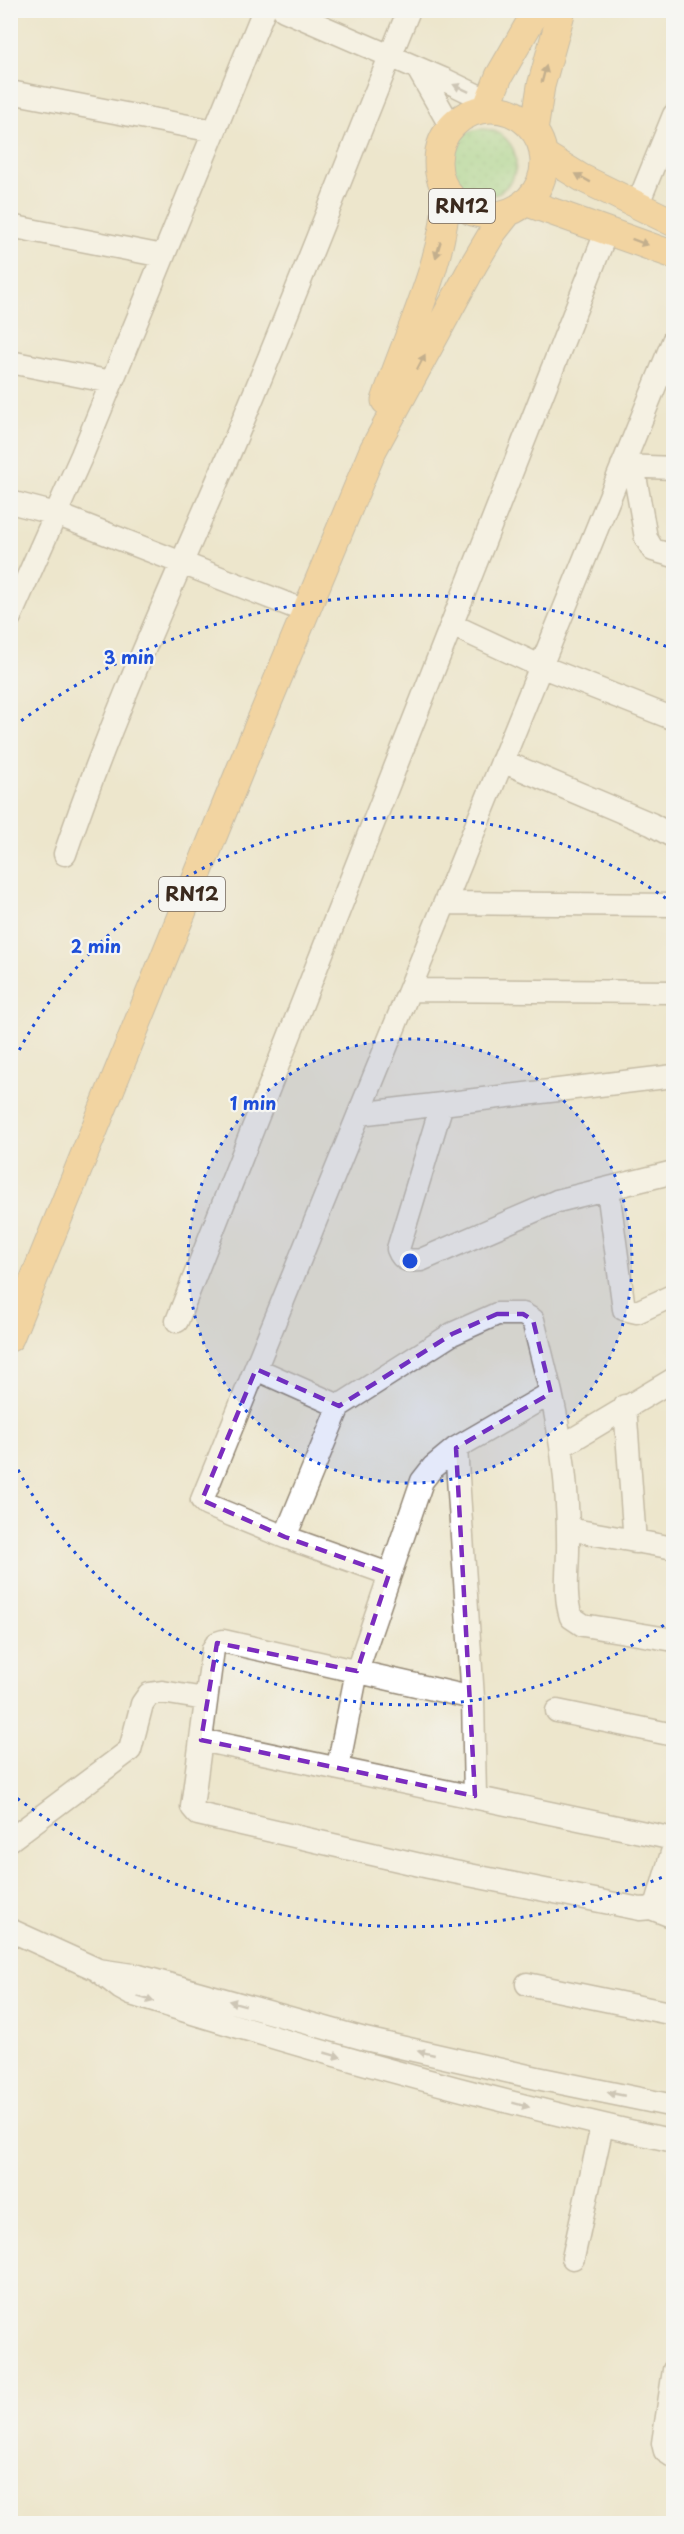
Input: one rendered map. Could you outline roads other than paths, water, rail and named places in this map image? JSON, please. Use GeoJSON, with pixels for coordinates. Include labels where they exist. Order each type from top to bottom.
{"type":"FeatureCollection","features":[{"type":"Feature","properties":{"kind":"main road"},"geometry":{"type":"LineString","coordinates":[[492,107],[504,67],[537,10]]}},
{"type":"Feature","properties":{"kind":"main road","name":"RN12"},"geometry":{"type":"LineString","coordinates":[[10,1338],[305,611],[373,450],[493,232],[540,182],[538,143],[541,86],[562,10]]}},
{"type":"Feature","properties":{"kind":"main road"},"geometry":{"type":"LineString","coordinates":[[452,127],[463,117],[492,107],[520,118],[538,143],[582,178],[674,223]]}},
{"type":"Feature","properties":{"kind":"main road","name":"RN12"},"geometry":{"type":"LineString","coordinates":[[452,127],[443,139],[438,159],[441,180],[447,193],[455,202],[474,213],[485,215],[516,207]]}},
{"type":"Feature","properties":{"kind":"main road","name":"RN12"},"geometry":{"type":"LineString","coordinates":[[373,450],[396,368],[439,247],[446,219],[447,193]]}},
{"type":"Feature","properties":{"kind":"main road"},"geometry":{"type":"LineString","coordinates":[[516,207],[607,230],[674,255]]}},
{"type":"Feature","properties":{"kind":"street"},"geometry":{"type":"LineString","coordinates":[[10,617],[112,382],[264,10]]}},
{"type":"Feature","properties":{"kind":"street"},"geometry":{"type":"LineString","coordinates":[[284,10],[417,69],[492,107]]}},
{"type":"Feature","properties":{"kind":"street"},"geometry":{"type":"LineString","coordinates":[[65,854],[91,777],[121,701],[317,243],[410,10]]}},
{"type":"Feature","properties":{"kind":"street"},"geometry":{"type":"LineString","coordinates":[[417,69],[452,127]]}},
{"type":"Feature","properties":{"kind":"street"},"geometry":{"type":"LineString","coordinates":[[10,92],[214,131]]}},
{"type":"Feature","properties":{"kind":"street"},"geometry":{"type":"LineString","coordinates":[[638,206],[674,115]]}},
{"type":"Feature","properties":{"kind":"street"},"geometry":{"type":"LineString","coordinates":[[10,226],[163,256]]}},
{"type":"Feature","properties":{"kind":"street"},"geometry":{"type":"LineString","coordinates":[[177,1321],[607,230]]}},
{"type":"Feature","properties":{"kind":"street"},"geometry":{"type":"LineString","coordinates":[[389,1574],[285,1537],[207,1505],[202,1500],[540,666],[627,466],[674,339]]}},
{"type":"Feature","properties":{"kind":"street"},"geometry":{"type":"LineString","coordinates":[[10,362],[112,382]]}},
{"type":"Feature","properties":{"kind":"street"},"geometry":{"type":"LineString","coordinates":[[627,466],[674,468]]}},
{"type":"Feature","properties":{"kind":"street"},"geometry":{"type":"LineString","coordinates":[[627,466],[646,538],[653,550],[674,556]]}},
{"type":"Feature","properties":{"kind":"street"},"geometry":{"type":"LineString","coordinates":[[10,502],[56,514],[305,611]]}},
{"type":"Feature","properties":{"kind":"street"},"geometry":{"type":"LineString","coordinates":[[452,625],[540,666],[674,719]]}},
{"type":"Feature","properties":{"kind":"street"},"geometry":{"type":"LineString","coordinates":[[502,761],[651,824],[674,837]]}},
{"type":"Feature","properties":{"kind":"street"},"geometry":{"type":"LineString","coordinates":[[445,903],[674,905]]}},
{"type":"Feature","properties":{"kind":"street"},"geometry":{"type":"LineString","coordinates":[[410,990],[674,992]]}},
{"type":"Feature","properties":{"kind":"street"},"geometry":{"type":"LineString","coordinates":[[360,1114],[674,1076]]}},
{"type":"Feature","properties":{"kind":"street"},"geometry":{"type":"LineString","coordinates":[[442,1104],[398,1249],[401,1257],[408,1261],[421,1260],[557,1201],[674,1172]]}},
{"type":"Feature","properties":{"kind":"street"},"geometry":{"type":"LineString","coordinates":[[608,1190],[624,1309],[637,1312],[674,1295]]}},
{"type":"Feature","properties":{"kind":"street"},"geometry":{"type":"LineString","coordinates":[[285,1537],[339,1406],[452,1334],[497,1314],[512,1313],[528,1316],[533,1320],[562,1446],[568,1529],[567,1605],[571,1617],[583,1625],[674,1640]]}},
{"type":"Feature","properties":{"kind":"street"},"geometry":{"type":"LineString","coordinates":[[256,1369],[339,1406]]}},
{"type":"Feature","properties":{"kind":"street"},"geometry":{"type":"LineString","coordinates":[[562,1446],[674,1379]]}},
{"type":"Feature","properties":{"kind":"street"},"geometry":{"type":"LineString","coordinates":[[338,1767],[357,1671],[423,1481],[433,1467],[456,1448],[551,1393]]}},
{"type":"Feature","properties":{"kind":"street"},"geometry":{"type":"LineString","coordinates":[[626,1406],[635,1542]]}},
{"type":"Feature","properties":{"kind":"street"},"geometry":{"type":"LineString","coordinates":[[456,1448],[473,1698],[475,1796]]}},
{"type":"Feature","properties":{"kind":"street"},"geometry":{"type":"LineString","coordinates":[[568,1529],[674,1548]]}},
{"type":"Feature","properties":{"kind":"street"},"geometry":{"type":"LineString","coordinates":[[473,1698],[223,1641],[217,1643],[213,1649],[192,1808],[198,1814],[429,1867],[640,1909],[651,1908],[674,1917]]}},
{"type":"Feature","properties":{"kind":"street"},"geometry":{"type":"LineString","coordinates":[[10,1840],[130,1750],[142,1704],[149,1694],[162,1692],[206,1699]]}},
{"type":"Feature","properties":{"kind":"street"},"geometry":{"type":"LineString","coordinates":[[557,1711],[674,1735]]}},
{"type":"Feature","properties":{"kind":"street"},"geometry":{"type":"LineString","coordinates":[[201,1740],[674,1839]]}},
{"type":"Feature","properties":{"kind":"street"},"geometry":{"type":"LineString","coordinates":[[651,1908],[657,1903],[674,1846]]}},
{"type":"Feature","properties":{"kind":"street"},"geometry":{"type":"LineString","coordinates":[[10,1930],[96,1969],[139,1976],[365,2039],[674,2106]]}},
{"type":"Feature","properties":{"kind":"street"},"geometry":{"type":"LineString","coordinates":[[96,1969],[131,1994],[251,2032],[602,2126],[674,2141]]}},
{"type":"Feature","properties":{"kind":"street"},"geometry":{"type":"LineString","coordinates":[[526,1983],[674,2014]]}},
{"type":"Feature","properties":{"kind":"street"},"geometry":{"type":"LineString","coordinates":[[573,2258],[602,2126]]}},
{"type":"Feature","properties":{"kind":"street"},"geometry":{"type":"LineString","coordinates":[[674,2370],[663,2443],[665,2451],[674,2457]]}}]}
